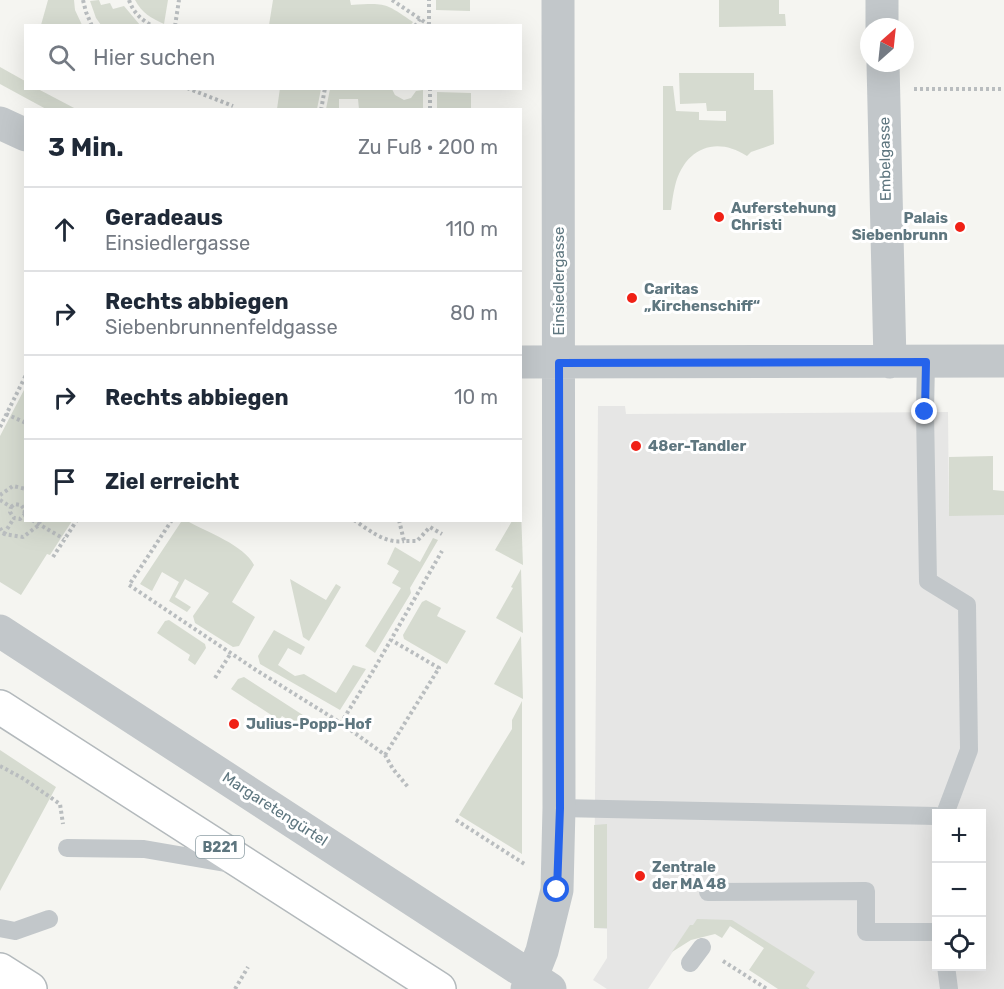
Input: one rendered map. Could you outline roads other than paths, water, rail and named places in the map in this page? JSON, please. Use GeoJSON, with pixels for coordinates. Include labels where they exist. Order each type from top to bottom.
{"type":"FeatureCollection","features":[{"type":"Feature","properties":{"kind":"main road","name":"B221"},"geometry":{"type":"LineString","coordinates":[[0,707],[439,989]]}},
{"type":"Feature","properties":{"kind":"main road"},"geometry":{"type":"LineString","coordinates":[[0,970],[30,989]]}},
{"type":"Feature","properties":{"kind":"street","name":"Einsiedlergasse"},"geometry":{"type":"LineString","coordinates":[[537,985],[542,951],[557,886],[560,808],[558,0]]}},
{"type":"Feature","properties":{"kind":"street"},"geometry":{"type":"LineString","coordinates":[[882,0],[882,18]]}},
{"type":"Feature","properties":{"kind":"street","name":"Embelgasse"},"geometry":{"type":"LineString","coordinates":[[883,76],[890,362]]}},
{"type":"Feature","properties":{"kind":"street"},"geometry":{"type":"LineString","coordinates":[[0,123],[24,134]]}},
{"type":"Feature","properties":{"kind":"street"},"geometry":{"type":"LineString","coordinates":[[522,362],[1004,361]]}},
{"type":"Feature","properties":{"kind":"street","name":"Margaretengürtel"},"geometry":{"type":"LineString","coordinates":[[0,631],[537,985]]}},
{"type":"Feature","properties":{"kind":"lane"},"geometry":{"type":"LineString","coordinates":[[926,362],[928,581],[967,605],[969,750],[947,809]]}},
{"type":"Feature","properties":{"kind":"lane"},"geometry":{"type":"LineString","coordinates":[[560,808],[932,816]]}},
{"type":"Feature","properties":{"kind":"lane"},"geometry":{"type":"LineString","coordinates":[[67,848],[144,849],[253,868]]}},
{"type":"Feature","properties":{"kind":"lane"},"geometry":{"type":"LineString","coordinates":[[708,892],[866,891],[866,932],[932,932]]}},
{"type":"Feature","properties":{"kind":"lane"},"geometry":{"type":"LineString","coordinates":[[0,928],[15,931],[49,919]]}},
{"type":"Feature","properties":{"kind":"lane"},"geometry":{"type":"LineString","coordinates":[[690,963],[702,947]]}},
{"type":"Feature","properties":{"kind":"lane"},"geometry":{"type":"LineString","coordinates":[[947,971],[949,989]]}},
{"type":"Feature","properties":{"kind":"place","name":"Auferstehung Christi"},"geometry":{"type":"Point","coordinates":[719,217]}},
{"type":"Feature","properties":{"kind":"place","name":"Palais Siebenbrunn"},"geometry":{"type":"Point","coordinates":[960,227]}},
{"type":"Feature","properties":{"kind":"place","name":"Caritas „Kirchenschiff“"},"geometry":{"type":"Point","coordinates":[632,298]}},
{"type":"Feature","properties":{"kind":"place","name":"48er-Tandler"},"geometry":{"type":"Point","coordinates":[636,446]}},
{"type":"Feature","properties":{"kind":"place","name":"Julius-Popp-Hof"},"geometry":{"type":"Point","coordinates":[234,724]}},
{"type":"Feature","properties":{"kind":"place","name":"Zentrale der MA 48"},"geometry":{"type":"Point","coordinates":[640,876]}}]}
